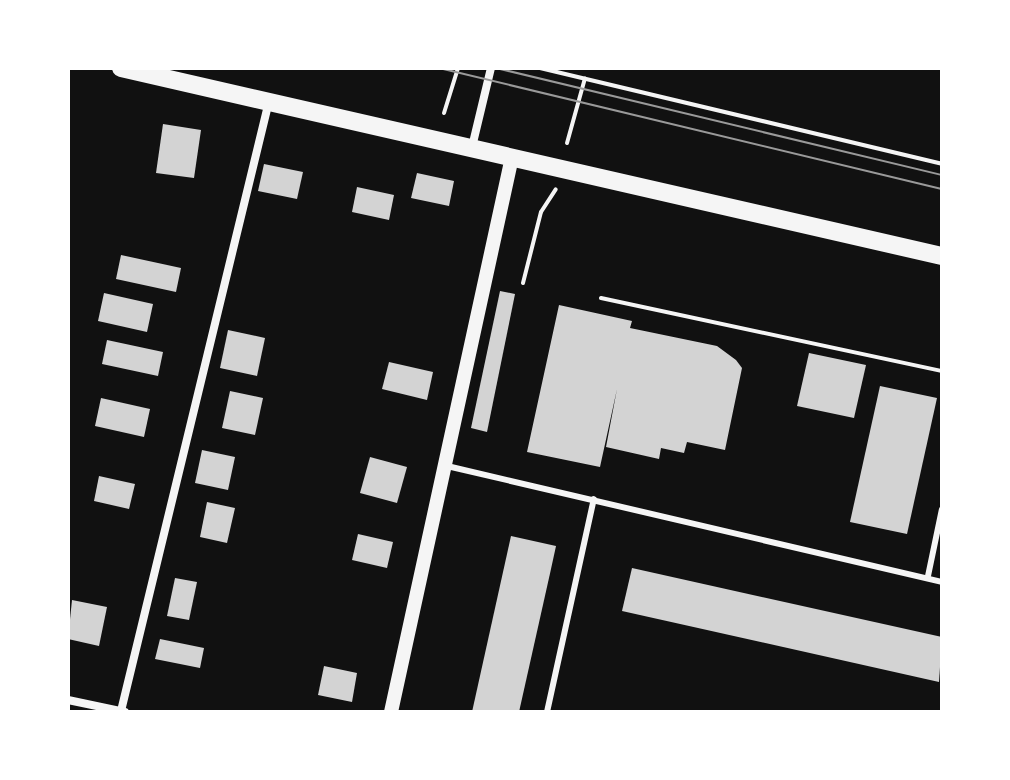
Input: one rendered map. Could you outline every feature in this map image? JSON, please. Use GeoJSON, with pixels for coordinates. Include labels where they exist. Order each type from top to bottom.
{"type":"FeatureCollection","features":[{"type":"Feature","properties":{"kind":"main road"},"geometry":{"type":"LineString","coordinates":[[121,68],[942,256]]}},
{"type":"Feature","properties":{"kind":"street"},"geometry":{"type":"LineString","coordinates":[[472,147],[491,68]]}},
{"type":"Feature","properties":{"kind":"street"},"geometry":{"type":"LineString","coordinates":[[68,700],[123,712],[269,100]]}},
{"type":"Feature","properties":{"kind":"street"},"geometry":{"type":"LineString","coordinates":[[391,712],[512,157]]}},
{"type":"Feature","properties":{"kind":"lane"},"geometry":{"type":"LineString","coordinates":[[444,465],[928,576],[942,582]]}},
{"type":"Feature","properties":{"kind":"lane"},"geometry":{"type":"LineString","coordinates":[[547,712],[594,499]]}},
{"type":"Feature","properties":{"kind":"lane"},"geometry":{"type":"LineString","coordinates":[[928,576],[942,509]]}},
{"type":"Feature","properties":{"kind":"path"},"geometry":{"type":"LineString","coordinates":[[444,113],[458,68]]}},
{"type":"Feature","properties":{"kind":"path"},"geometry":{"type":"LineString","coordinates":[[540,68],[942,164]]}},
{"type":"Feature","properties":{"kind":"path"},"geometry":{"type":"LineString","coordinates":[[567,143],[585,78]]}},
{"type":"Feature","properties":{"kind":"path"},"geometry":{"type":"LineString","coordinates":[[523,283],[541,212],[556,189]]}},
{"type":"Feature","properties":{"kind":"path"},"geometry":{"type":"LineString","coordinates":[[601,298],[942,371]]}},
{"type":"Feature","properties":{"kind":"building"},"geometry":{"type":"Polygon","coordinates":[[[163,124],[201,130],[194,178],[156,173],[163,124]]]}},
{"type":"Feature","properties":{"kind":"building"},"geometry":{"type":"Polygon","coordinates":[[[264,164],[303,172],[297,199],[258,191],[264,164]]]}},
{"type":"Feature","properties":{"kind":"building"},"geometry":{"type":"Polygon","coordinates":[[[417,173],[454,181],[449,206],[411,198],[417,173]]]}},
{"type":"Feature","properties":{"kind":"building"},"geometry":{"type":"Polygon","coordinates":[[[357,187],[394,195],[389,220],[352,212],[357,187]]]}},
{"type":"Feature","properties":{"kind":"building"},"geometry":{"type":"Polygon","coordinates":[[[121,255],[181,268],[176,292],[116,279],[121,255]]]}},
{"type":"Feature","properties":{"kind":"building"},"geometry":{"type":"Polygon","coordinates":[[[500,291],[515,294],[487,432],[471,428],[500,291]]]}},
{"type":"Feature","properties":{"kind":"building"},"geometry":{"type":"Polygon","coordinates":[[[104,293],[153,304],[147,332],[98,321],[104,293]]]}},
{"type":"Feature","properties":{"kind":"building"},"geometry":{"type":"Polygon","coordinates":[[[559,305],[632,321],[630,328],[717,346],[736,360],[742,368],[725,450],[687,442],[684,453],[661,448],[659,459],[606,447],[617,389],[600,467],[527,452],[559,305]]]}},
{"type":"Feature","properties":{"kind":"building"},"geometry":{"type":"Polygon","coordinates":[[[228,330],[265,338],[257,376],[220,368],[228,330]]]}},
{"type":"Feature","properties":{"kind":"building"},"geometry":{"type":"Polygon","coordinates":[[[107,340],[163,352],[158,376],[102,364],[107,340]]]}},
{"type":"Feature","properties":{"kind":"building"},"geometry":{"type":"Polygon","coordinates":[[[809,353],[866,365],[854,418],[797,406],[809,353]]]}},
{"type":"Feature","properties":{"kind":"building"},"geometry":{"type":"Polygon","coordinates":[[[389,362],[433,372],[427,400],[382,389],[389,362]]]}},
{"type":"Feature","properties":{"kind":"building"},"geometry":{"type":"Polygon","coordinates":[[[880,386],[937,398],[907,534],[850,522],[880,386]]]}},
{"type":"Feature","properties":{"kind":"building"},"geometry":{"type":"Polygon","coordinates":[[[230,391],[263,398],[255,435],[222,428],[230,391]]]}},
{"type":"Feature","properties":{"kind":"building"},"geometry":{"type":"Polygon","coordinates":[[[101,398],[150,409],[144,437],[95,426],[101,398]]]}},
{"type":"Feature","properties":{"kind":"building"},"geometry":{"type":"Polygon","coordinates":[[[202,450],[235,457],[228,490],[195,483],[202,450]]]}},
{"type":"Feature","properties":{"kind":"building"},"geometry":{"type":"Polygon","coordinates":[[[370,457],[407,467],[397,503],[360,493],[370,457]]]}},
{"type":"Feature","properties":{"kind":"building"},"geometry":{"type":"Polygon","coordinates":[[[99,476],[135,484],[129,509],[94,501],[99,476]]]}},
{"type":"Feature","properties":{"kind":"building"},"geometry":{"type":"Polygon","coordinates":[[[207,502],[235,508],[227,543],[200,537],[207,502]]]}},
{"type":"Feature","properties":{"kind":"building"},"geometry":{"type":"Polygon","coordinates":[[[358,534],[393,542],[387,568],[352,560],[358,534]]]}},
{"type":"Feature","properties":{"kind":"building"},"geometry":{"type":"Polygon","coordinates":[[[511,536],[556,546],[551,569],[519,712],[472,712],[511,536]]]}},
{"type":"Feature","properties":{"kind":"building"},"geometry":{"type":"Polygon","coordinates":[[[632,568],[942,637],[939,682],[622,611],[632,568]]]}},
{"type":"Feature","properties":{"kind":"building"},"geometry":{"type":"Polygon","coordinates":[[[175,578],[197,582],[189,620],[167,616],[175,578]]]}},
{"type":"Feature","properties":{"kind":"building"},"geometry":{"type":"Polygon","coordinates":[[[72,600],[107,607],[99,646],[68,639],[72,600]]]}},
{"type":"Feature","properties":{"kind":"building"},"geometry":{"type":"Polygon","coordinates":[[[160,639],[204,648],[200,668],[155,659],[160,639]]]}},
{"type":"Feature","properties":{"kind":"building"},"geometry":{"type":"Polygon","coordinates":[[[324,666],[357,673],[352,702],[318,695],[324,666]]]}},
{"type":"Feature","properties":{"kind":"tram line"},"geometry":{"type":"LineString","coordinates":[[439,68],[942,189]]}},
{"type":"Feature","properties":{"kind":"tram line"},"geometry":{"type":"LineString","coordinates":[[496,68],[942,175]]}}]}
